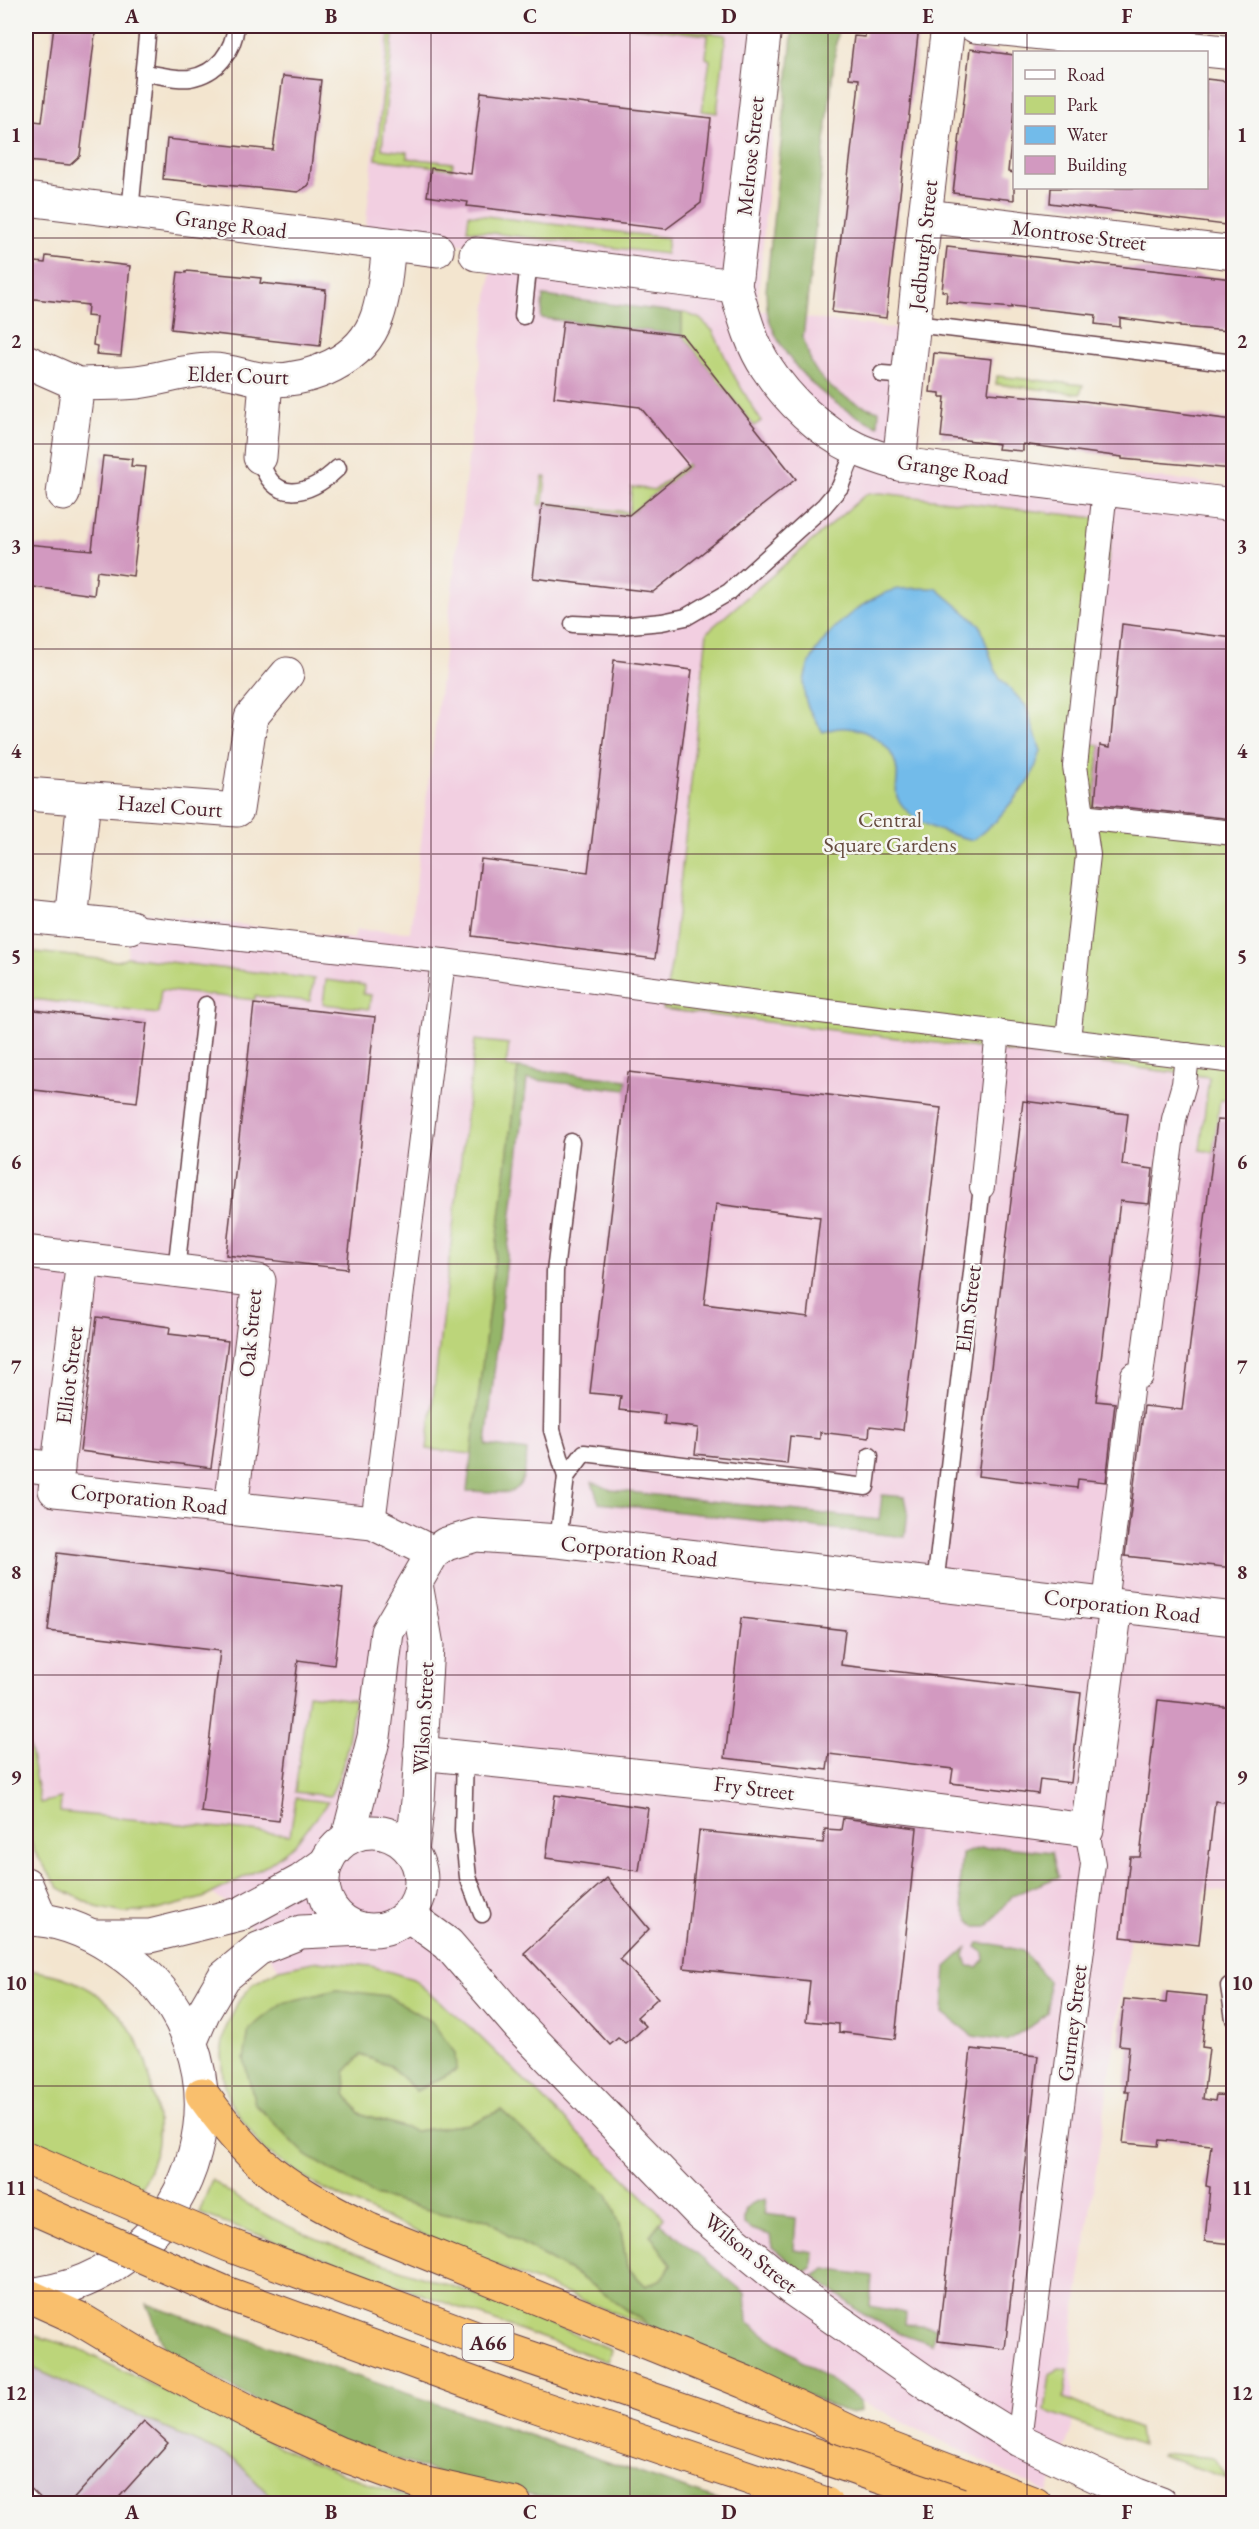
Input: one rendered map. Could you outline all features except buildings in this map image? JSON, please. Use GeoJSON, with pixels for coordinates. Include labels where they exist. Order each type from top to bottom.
{"type":"FeatureCollection","features":[{"type":"Feature","properties":{"kind":"highway","name":"A66"},"geometry":{"type":"LineString","coordinates":[[202,2094],[229,2131],[263,2166],[314,2200],[370,2230],[745,2382],[865,2439],[1035,2504]]}},
{"type":"Feature","properties":{"kind":"highway","name":"A66"},"geometry":{"type":"LineString","coordinates":[[26,2158],[229,2245],[491,2344],[960,2504]]}},
{"type":"Feature","properties":{"kind":"highway","name":"A66"},"geometry":{"type":"LineString","coordinates":[[26,2205],[226,2293],[510,2397],[826,2504]]}},
{"type":"Feature","properties":{"kind":"highway"},"geometry":{"type":"LineString","coordinates":[[26,2295],[78,2318],[148,2360],[248,2411],[338,2453],[418,2482],[515,2504]]}},
{"type":"Feature","properties":{"kind":"street","name":"Melrose Street"},"geometry":{"type":"LineString","coordinates":[[735,286],[765,26]]}},
{"type":"Feature","properties":{"kind":"street","name":"Jedburgh Street"},"geometry":{"type":"LineString","coordinates":[[899,464],[896,375],[915,324],[925,216],[948,26]]}},
{"type":"Feature","properties":{"kind":"street"},"geometry":{"type":"LineString","coordinates":[[975,26],[1233,53]]}},
{"type":"Feature","properties":{"kind":"street","name":"Grange Road"},"geometry":{"type":"LineString","coordinates":[[26,200],[437,250]]}},
{"type":"Feature","properties":{"kind":"street","name":"Montrose Street"},"geometry":{"type":"LineString","coordinates":[[925,216],[1233,253]]}},
{"type":"Feature","properties":{"kind":"street","name":"Elder Court"},"geometry":{"type":"LineString","coordinates":[[78,384],[138,382],[183,371],[201,370],[221,370],[266,380],[289,379],[322,372],[347,358],[364,340],[377,319],[389,245]]}},
{"type":"Feature","properties":{"kind":"street"},"geometry":{"type":"LineString","coordinates":[[476,254],[735,286]]}},
{"type":"Feature","properties":{"kind":"street","name":"Grange Road"},"geometry":{"type":"LineString","coordinates":[[735,286],[745,319],[766,367],[793,401],[821,426],[855,448],[899,464],[1233,505]]}},
{"type":"Feature","properties":{"kind":"street"},"geometry":{"type":"LineString","coordinates":[[26,361],[78,384],[63,494]]}},
{"type":"Feature","properties":{"kind":"street"},"geometry":{"type":"LineString","coordinates":[[260,457],[266,380]]}},
{"type":"Feature","properties":{"kind":"street"},"geometry":{"type":"LineString","coordinates":[[1068,1040],[1089,855],[1081,817],[1075,766],[1105,490]]}},
{"type":"Feature","properties":{"kind":"street","name":"Hazel Court"},"geometry":{"type":"LineString","coordinates":[[26,794],[237,810],[251,717],[287,675]]}},
{"type":"Feature","properties":{"kind":"street"},"geometry":{"type":"LineString","coordinates":[[71,921],[84,799]]}},
{"type":"Feature","properties":{"kind":"street"},"geometry":{"type":"LineString","coordinates":[[1081,817],[1233,833]]}},
{"type":"Feature","properties":{"kind":"street"},"geometry":{"type":"LineString","coordinates":[[26,916],[443,961],[1233,1061]]}},
{"type":"Feature","properties":{"kind":"street"},"geometry":{"type":"LineString","coordinates":[[374,1523],[443,961]]}},
{"type":"Feature","properties":{"kind":"street","name":"Elm Street"},"geometry":{"type":"LineString","coordinates":[[982,1187],[998,1032]]}},
{"type":"Feature","properties":{"kind":"street"},"geometry":{"type":"LineString","coordinates":[[1111,1605],[1133,1375],[1141,1376],[1174,1119],[1184,1084],[1187,1055]]}},
{"type":"Feature","properties":{"kind":"street","name":"Oak Street"},"geometry":{"type":"LineString","coordinates":[[26,1252],[260,1281],[231,1508]]}},
{"type":"Feature","properties":{"kind":"street","name":"Elliot Street"},"geometry":{"type":"LineString","coordinates":[[56,1479],[83,1260]]}},
{"type":"Feature","properties":{"kind":"street","name":"Corporation Road"},"geometry":{"type":"LineString","coordinates":[[26,1465],[56,1479],[231,1508],[374,1523],[433,1553],[446,1544],[476,1535],[558,1541],[1233,1619]]}},
{"type":"Feature","properties":{"kind":"street","name":"Wilson Street"},"geometry":{"type":"LineString","coordinates":[[348,1838],[374,1737],[387,1632],[433,1553]]}},
{"type":"Feature","properties":{"kind":"street","name":"Wilson Street"},"geometry":{"type":"LineString","coordinates":[[412,1852],[418,1801],[427,1646],[416,1584]]}},
{"type":"Feature","properties":{"kind":"street","name":"Gurney Street"},"geometry":{"type":"LineString","coordinates":[[1019,2440],[1093,1864],[1087,1830],[1111,1605]]}},
{"type":"Feature","properties":{"kind":"street","name":"Fry Street"},"geometry":{"type":"LineString","coordinates":[[420,1753],[720,1784],[1087,1830]]}},
{"type":"Feature","properties":{"kind":"street"},"geometry":{"type":"LineString","coordinates":[[95,1936],[150,1936],[240,1914],[301,1881],[326,1863],[335,1849],[348,1838],[361,1833],[383,1834],[402,1842],[412,1852],[420,1868],[422,1885],[417,1901],[408,1915],[394,1926],[378,1930],[301,1932],[258,1949],[224,1977],[190,2041]]}},
{"type":"Feature","properties":{"kind":"street"},"geometry":{"type":"LineString","coordinates":[[326,1863],[323,1880],[325,1897],[333,1911],[346,1923],[362,1929]]}},
{"type":"Feature","properties":{"kind":"street"},"geometry":{"type":"LineString","coordinates":[[26,1884],[33,1919],[69,1925],[95,1936],[136,1962],[168,1998],[190,2041],[202,2094],[198,2143],[183,2189],[156,2230],[119,2263],[75,2285],[26,2295]]}},
{"type":"Feature","properties":{"kind":"street","name":"Wilson Street"},"geometry":{"type":"LineString","coordinates":[[408,1915],[448,1944],[519,2026],[702,2214],[791,2288],[863,2339],[1019,2440],[1161,2504]]}},
{"type":"Feature","properties":{"kind":"lane"},"geometry":{"type":"LineString","coordinates":[[130,212],[148,26]]}},
{"type":"Feature","properties":{"kind":"lane"},"geometry":{"type":"LineString","coordinates":[[143,73],[189,78],[216,68],[234,42],[236,26]]}},
{"type":"Feature","properties":{"kind":"lane"},"geometry":{"type":"LineString","coordinates":[[524,316],[529,261]]}},
{"type":"Feature","properties":{"kind":"lane"},"geometry":{"type":"LineString","coordinates":[[915,324],[1233,363]]}},
{"type":"Feature","properties":{"kind":"lane"},"geometry":{"type":"LineString","coordinates":[[573,624],[619,626],[662,622],[686,617],[729,592],[824,506],[840,487],[855,448]]}},
{"type":"Feature","properties":{"kind":"lane"},"geometry":{"type":"LineString","coordinates":[[260,457],[266,478],[279,489],[288,491],[316,485],[338,468]]}},
{"type":"Feature","properties":{"kind":"lane"},"geometry":{"type":"LineString","coordinates":[[176,1271],[206,1005]]}},
{"type":"Feature","properties":{"kind":"lane"},"geometry":{"type":"LineString","coordinates":[[558,1541],[566,1477],[552,1430],[555,1271],[571,1142]]}},
{"type":"Feature","properties":{"kind":"lane","name":"Elm Street"},"geometry":{"type":"LineString","coordinates":[[935,1585],[982,1187]]}},
{"type":"Feature","properties":{"kind":"lane"},"geometry":{"type":"LineString","coordinates":[[566,1477],[584,1453],[866,1487],[870,1456]]}},
{"type":"Feature","properties":{"kind":"lane"},"geometry":{"type":"LineString","coordinates":[[465,1756],[463,1831],[468,1877],[482,1914]]}},
{"type":"Feature","properties":{"kind":"lane"},"geometry":{"type":"LineString","coordinates":[[1229,1986],[1233,2019]]}},
{"type":"Feature","properties":{"kind":"lane"},"geometry":{"type":"LineString","coordinates":[[26,2496],[34,2504]]}},
{"type":"Feature","properties":{"kind":"shaded area"},"geometry":{"type":"Polygon","coordinates":[[[386,26],[782,26],[757,310],[925,332],[918,457],[1182,480],[1233,487],[1233,1893],[1138,1881],[1072,2335],[1072,2428],[1048,2493],[860,2401],[747,2322],[745,2293],[660,2223],[664,2217],[472,2029],[413,1979],[371,1966],[318,1961],[279,1969],[239,1911],[211,1893],[158,1910],[124,1913],[96,1907],[59,1888],[34,1851],[26,1826],[26,951],[119,961],[127,957],[131,911],[354,939],[356,930],[410,932],[494,248],[365,233],[386,26]]]}},
{"type":"Feature","properties":{"kind":"shaded area"},"geometry":{"type":"Polygon","coordinates":[[[26,2365],[234,2459],[277,2503],[26,2504],[26,2365]]]}},
{"type":"Feature","properties":{"kind":"green space"},"geometry":{"type":"Polygon","coordinates":[[[390,26],[394,26],[382,149],[407,152],[407,158],[453,163],[452,169],[376,159],[390,26]]]}},
{"type":"Feature","properties":{"kind":"green space"},"geometry":{"type":"Polygon","coordinates":[[[628,26],[662,26],[726,35],[717,113],[702,111],[710,60],[706,58],[708,35],[628,26]]]}},
{"type":"Feature","properties":{"kind":"green space"},"geometry":{"type":"Polygon","coordinates":[[[793,26],[838,26],[803,338],[818,374],[842,395],[860,405],[879,411],[878,426],[844,408],[812,384],[787,354],[768,316],[766,291],[793,26]]]}},
{"type":"Feature","properties":{"kind":"green space"},"geometry":{"type":"Polygon","coordinates":[[[469,214],[668,238],[666,254],[467,230],[469,214]]]}},
{"type":"Feature","properties":{"kind":"green space"},"geometry":{"type":"Polygon","coordinates":[[[543,296],[682,313],[682,335],[541,318],[543,296]]]}},
{"type":"Feature","properties":{"kind":"green space"},"geometry":{"type":"Polygon","coordinates":[[[682,313],[700,319],[713,331],[734,376],[761,421],[754,426],[682,335],[682,313]]]}},
{"type":"Feature","properties":{"kind":"green space"},"geometry":{"type":"Polygon","coordinates":[[[997,376],[1083,385],[1080,394],[996,384],[997,376]]]}},
{"type":"Feature","properties":{"kind":"green space"},"geometry":{"type":"Polygon","coordinates":[[[687,464],[689,466],[629,515],[539,505],[543,477],[546,477],[543,503],[629,512],[632,487],[655,490],[687,464]]]}},
{"type":"Feature","properties":{"kind":"green space","name":"Central Square Gardens"},"geometry":{"type":"Polygon","coordinates":[[[881,493],[1113,520],[1084,743],[1100,745],[1093,808],[1233,822],[1233,1101],[1220,1100],[1213,1152],[1200,1150],[1209,1077],[663,1009],[672,960],[707,632],[866,494],[881,493]]]}},
{"type":"Feature","properties":{"kind":"green space"},"geometry":{"type":"Polygon","coordinates":[[[26,951],[118,961],[127,957],[314,979],[310,1001],[255,996],[255,1000],[161,990],[158,1014],[32,999],[26,994],[26,951]]]}},
{"type":"Feature","properties":{"kind":"green space"},"geometry":{"type":"Polygon","coordinates":[[[326,980],[364,985],[363,994],[371,995],[369,1009],[323,1004],[326,980]]]}},
{"type":"Feature","properties":{"kind":"green space"},"geometry":{"type":"Polygon","coordinates":[[[475,1040],[509,1044],[506,1067],[518,1068],[472,1454],[427,1449],[475,1040]]]}},
{"type":"Feature","properties":{"kind":"green space"},"geometry":{"type":"Polygon","coordinates":[[[518,1068],[627,1080],[626,1090],[527,1079],[486,1445],[527,1451],[525,1468],[518,1487],[513,1491],[467,1491],[518,1068]]]}},
{"type":"Feature","properties":{"kind":"green space"},"geometry":{"type":"Polygon","coordinates":[[[592,1482],[611,1490],[879,1520],[882,1495],[905,1497],[908,1511],[905,1537],[599,1503],[592,1482]]]}},
{"type":"Feature","properties":{"kind":"green space"},"geometry":{"type":"Polygon","coordinates":[[[308,1694],[354,1700],[344,1761],[330,1796],[295,1792],[308,1694]]]}},
{"type":"Feature","properties":{"kind":"green space"},"geometry":{"type":"Polygon","coordinates":[[[26,1728],[40,1803],[61,1798],[60,1812],[290,1835],[296,1798],[328,1802],[294,1845],[266,1866],[203,1898],[158,1910],[124,1913],[96,1907],[59,1888],[34,1851],[26,1826],[26,1728]]]}},
{"type":"Feature","properties":{"kind":"green space"},"geometry":{"type":"Polygon","coordinates":[[[1004,1847],[1052,1852],[1058,1877],[1013,1895],[987,1927],[976,1927],[964,1911],[961,1902],[962,1854],[980,1848],[1004,1847]]]}},
{"type":"Feature","properties":{"kind":"green space"},"geometry":{"type":"Polygon","coordinates":[[[978,1943],[1023,1951],[1048,1981],[1047,2013],[1036,2023],[1006,2041],[973,2036],[943,2013],[946,1967],[967,1948],[965,1956],[968,1966],[978,1967],[984,1960],[983,1952],[976,1947],[978,1943]]]}},
{"type":"Feature","properties":{"kind":"green space"},"geometry":{"type":"Polygon","coordinates":[[[318,1961],[371,1966],[413,1979],[472,2029],[664,2217],[650,2235],[671,2263],[664,2278],[646,2287],[627,2267],[620,2225],[608,2194],[530,2137],[501,2110],[470,2124],[415,2131],[359,2113],[346,2094],[345,2072],[361,2055],[390,2066],[416,2091],[456,2070],[282,2003],[376,2196],[444,2214],[489,2220],[507,2235],[577,2275],[653,2328],[467,2254],[379,2215],[314,2184],[262,2148],[229,2101],[223,2077],[221,2054],[225,2030],[238,2002],[253,1984],[279,1969],[318,1961]]]}},
{"type":"Feature","properties":{"kind":"green space"},"geometry":{"type":"Polygon","coordinates":[[[26,1970],[50,1974],[91,1990],[123,2019],[135,2037],[151,2082],[157,2126],[155,2153],[141,2188],[78,2162],[26,2136],[26,1970]]]}},
{"type":"Feature","properties":{"kind":"green space"},"geometry":{"type":"Polygon","coordinates":[[[337,1990],[388,1996],[432,2022],[455,2053],[456,2070],[416,2091],[390,2066],[361,2055],[345,2072],[346,2094],[359,2113],[415,2131],[470,2124],[501,2110],[530,2137],[608,2194],[620,2225],[627,2267],[646,2286],[664,2278],[671,2264],[650,2235],[660,2223],[745,2293],[747,2322],[860,2401],[861,2411],[848,2413],[653,2328],[577,2275],[507,2235],[489,2220],[444,2214],[376,2196],[307,2156],[255,2104],[244,2060],[249,2029],[282,2003],[337,1990]]]}},
{"type":"Feature","properties":{"kind":"green space"},"geometry":{"type":"Polygon","coordinates":[[[212,2180],[242,2201],[305,2234],[373,2260],[492,2300],[611,2350],[608,2362],[199,2213],[212,2180]]]}},
{"type":"Feature","properties":{"kind":"green space"},"geometry":{"type":"Polygon","coordinates":[[[766,2199],[764,2214],[796,2218],[794,2250],[814,2253],[813,2267],[804,2273],[772,2247],[770,2235],[751,2229],[744,2224],[748,2206],[766,2199]]]}},
{"type":"Feature","properties":{"kind":"green space"},"geometry":{"type":"Polygon","coordinates":[[[825,2269],[872,2276],[870,2306],[906,2313],[905,2324],[935,2328],[932,2344],[898,2332],[863,2314],[814,2276],[825,2269]]]}},
{"type":"Feature","properties":{"kind":"green space"},"geometry":{"type":"Polygon","coordinates":[[[146,2304],[727,2503],[588,2503],[533,2495],[472,2483],[323,2437],[166,2351],[146,2304]]]}},
{"type":"Feature","properties":{"kind":"green space"},"geometry":{"type":"Polygon","coordinates":[[[26,2333],[76,2348],[309,2461],[423,2503],[277,2503],[234,2459],[26,2365],[26,2333]]]}},
{"type":"Feature","properties":{"kind":"green space"},"geometry":{"type":"Polygon","coordinates":[[[1059,2368],[1068,2369],[1064,2398],[1139,2429],[1141,2446],[1045,2411],[1050,2374],[1059,2368]]]}},
{"type":"Feature","properties":{"kind":"green space"},"geometry":{"type":"Polygon","coordinates":[[[1162,2453],[1214,2458],[1228,2479],[1161,2455],[1162,2453]]]}},
{"type":"Feature","properties":{"kind":"water"},"geometry":{"type":"Polygon","coordinates":[[[936,588],[980,625],[1000,678],[1026,706],[1041,751],[1031,779],[995,822],[973,840],[941,831],[912,816],[897,796],[895,763],[886,747],[872,736],[855,729],[840,728],[823,732],[811,713],[804,691],[805,675],[811,659],[821,644],[834,629],[864,604],[894,590],[936,588]]]}}]}
